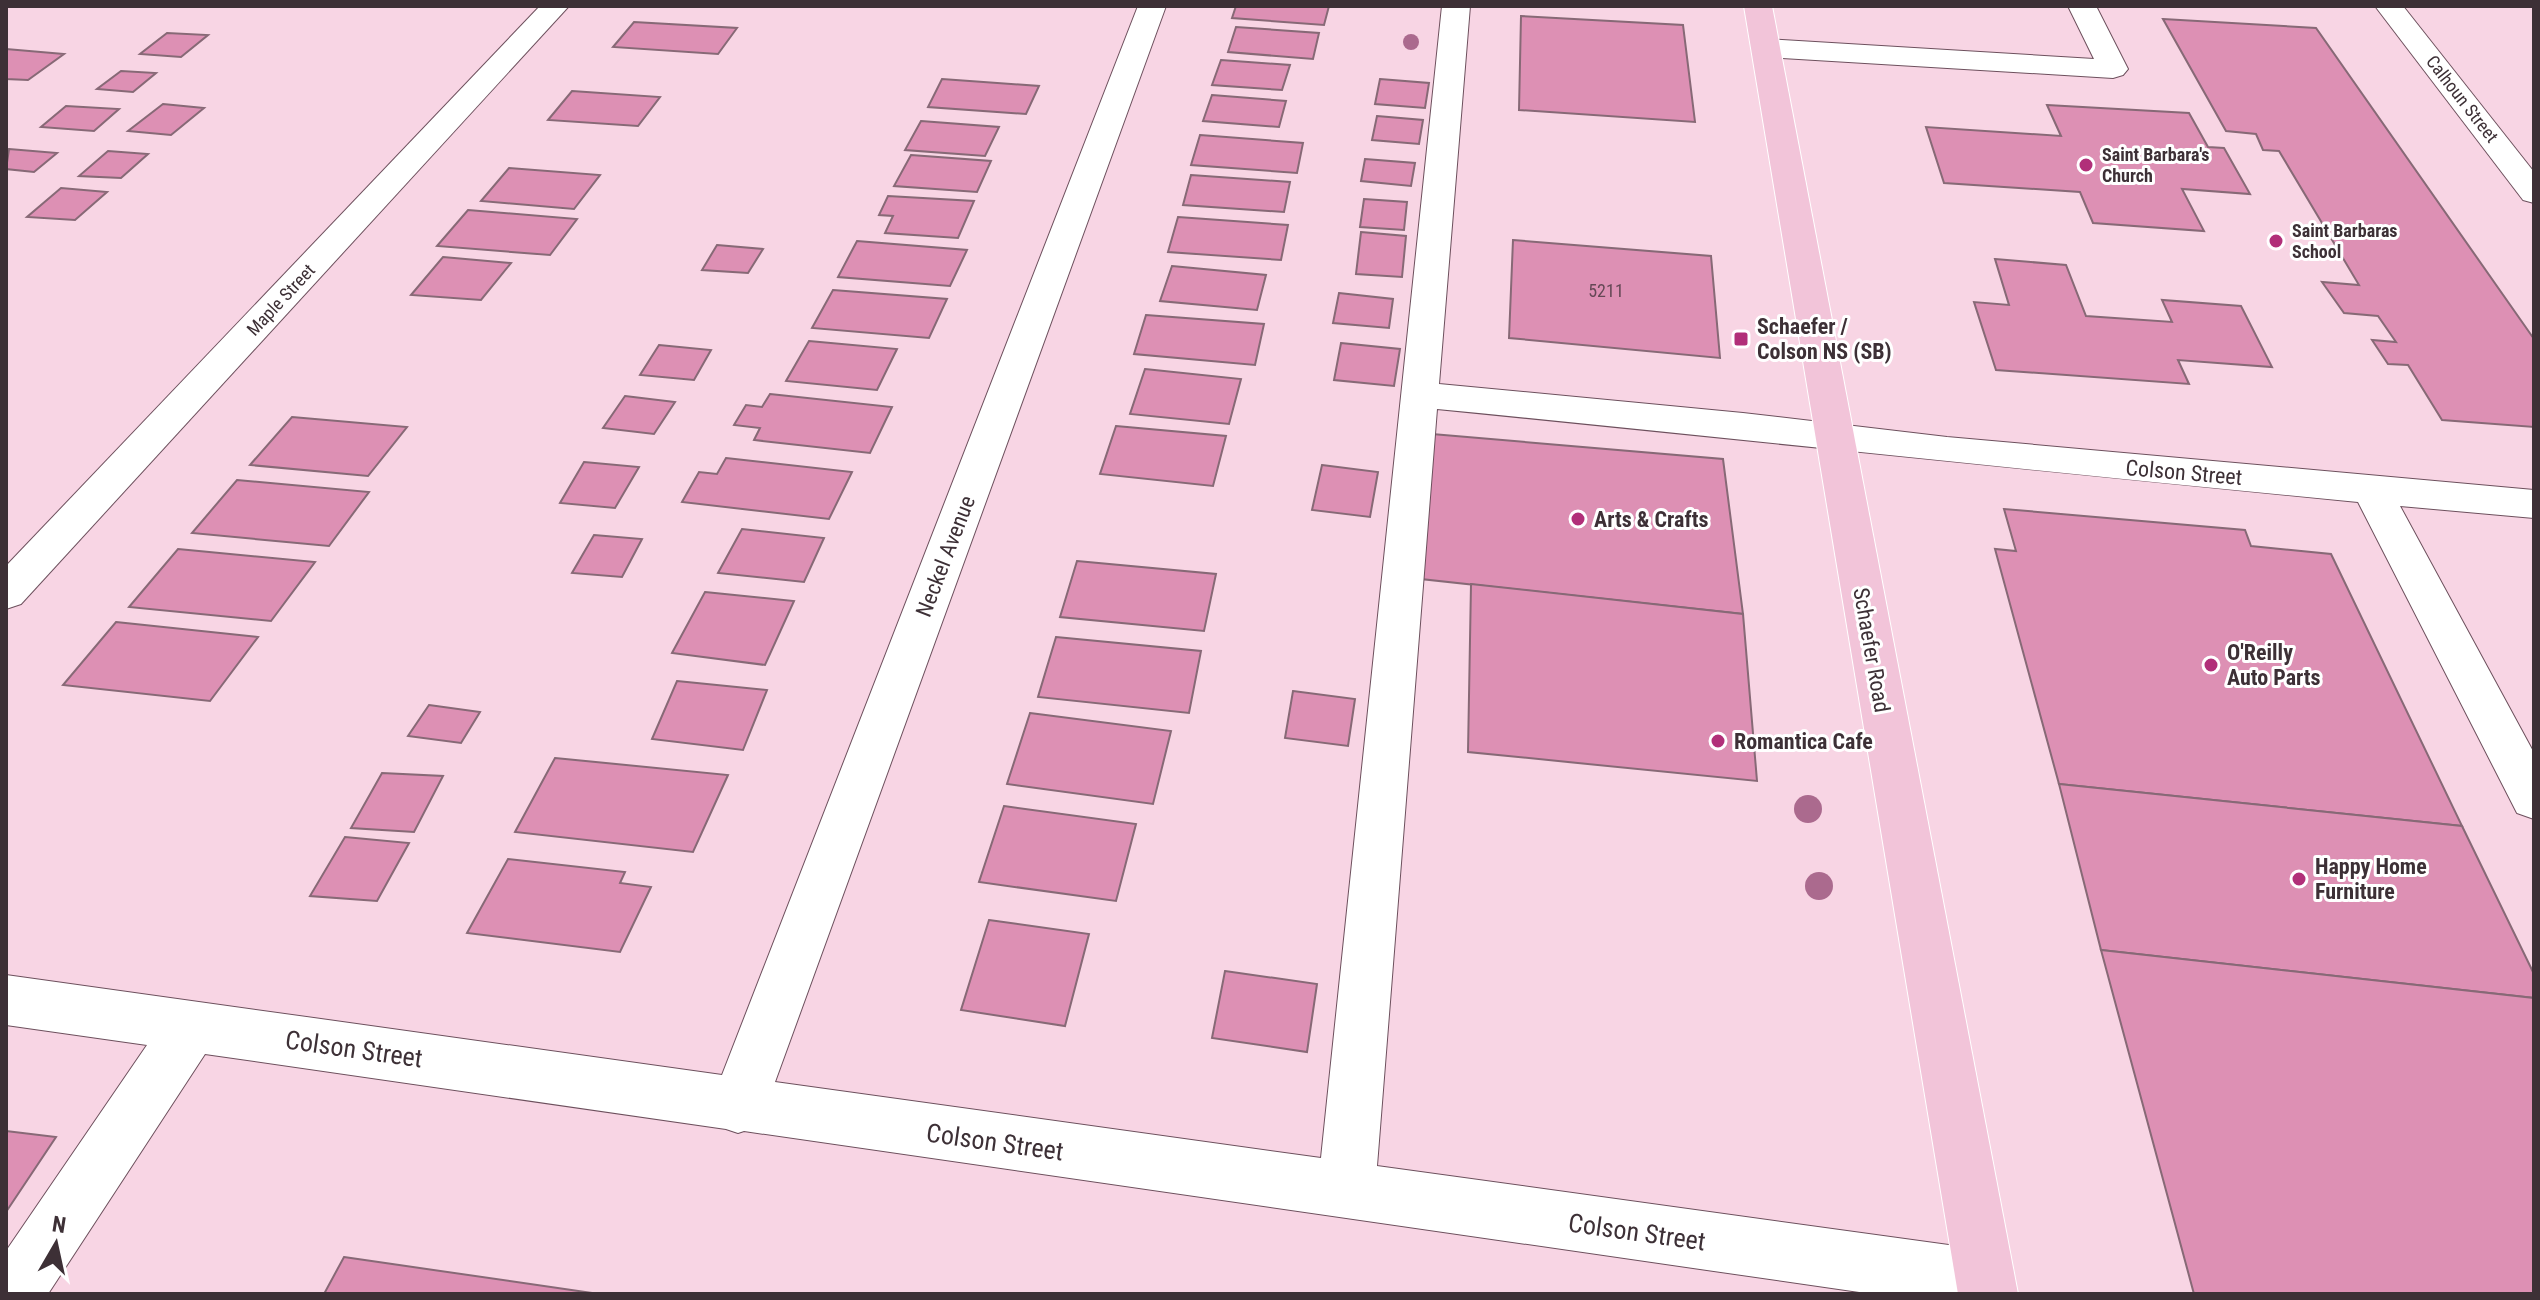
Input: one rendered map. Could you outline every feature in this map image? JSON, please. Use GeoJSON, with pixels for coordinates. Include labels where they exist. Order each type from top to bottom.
{"type":"FeatureCollection","features":[{"type":"Feature","properties":{"kind":"main road","name":"Schaefer Road"},"geometry":{"type":"LineString","coordinates":[[1758,6],[1986,1287]]}},
{"type":"Feature","properties":{"kind":"street","name":"Maple Street"},"geometry":{"type":"LineString","coordinates":[[6,593],[555,6]]}},
{"type":"Feature","properties":{"kind":"street","name":"Neckel Avenue"},"geometry":{"type":"LineString","coordinates":[[738,1106],[1152,6]]}},
{"type":"Feature","properties":{"kind":"street"},"geometry":{"type":"LineString","coordinates":[[1346,1191],[1456,6]]}},
{"type":"Feature","properties":{"kind":"street"},"geometry":{"type":"LineString","coordinates":[[1766,48],[2113,69],[2082,6]]}},
{"type":"Feature","properties":{"kind":"street","name":"Calhoun Street"},"geometry":{"type":"LineString","coordinates":[[2389,6],[2534,193]]}},
{"type":"Feature","properties":{"kind":"street","name":"Colson Street"},"geometry":{"type":"LineString","coordinates":[[1420,395],[1962,452],[2534,504]]}},
{"type":"Feature","properties":{"kind":"street"},"geometry":{"type":"LineString","coordinates":[[2371,489],[2534,799]]}},
{"type":"Feature","properties":{"kind":"street","name":"Colson Street"},"geometry":{"type":"LineString","coordinates":[[6,1000],[1346,1191],[1986,1287]]}},
{"type":"Feature","properties":{"kind":"street"},"geometry":{"type":"LineString","coordinates":[[13,1294],[132,1112],[193,1026]]}},
{"type":"Feature","properties":{"kind":"building"},"geometry":{"type":"Polygon","coordinates":[[[1236,6],[1329,6],[1324,25],[1232,18],[1236,6]]]}},
{"type":"Feature","properties":{"kind":"building"},"geometry":{"type":"Polygon","coordinates":[[[1521,16],[1683,25],[1695,122],[1519,110],[1521,16]]]}},
{"type":"Feature","properties":{"kind":"building"},"geometry":{"type":"Polygon","coordinates":[[[2163,19],[2316,28],[2534,339],[2534,427],[2442,420],[2408,365],[2388,364],[2372,340],[2396,342],[2378,316],[2344,313],[2322,282],[2359,285],[2279,151],[2263,150],[2256,134],[2226,131],[2163,19]]]}},
{"type":"Feature","properties":{"kind":"building"},"geometry":{"type":"Polygon","coordinates":[[[634,22],[737,28],[718,54],[613,47],[634,22]]]}},
{"type":"Feature","properties":{"kind":"building"},"geometry":{"type":"Polygon","coordinates":[[[1236,27],[1319,33],[1313,59],[1228,52],[1236,27]]]}},
{"type":"Feature","properties":{"kind":"building"},"geometry":{"type":"Polygon","coordinates":[[[167,33],[208,35],[181,57],[140,54],[167,33]]]}},
{"type":"Feature","properties":{"kind":"building"},"geometry":{"type":"Polygon","coordinates":[[[6,49],[64,54],[28,80],[6,79],[6,49]]]}},
{"type":"Feature","properties":{"kind":"building"},"geometry":{"type":"Polygon","coordinates":[[[1221,60],[1290,65],[1282,90],[1212,85],[1221,60]]]}},
{"type":"Feature","properties":{"kind":"building"},"geometry":{"type":"Polygon","coordinates":[[[121,71],[156,73],[133,92],[97,89],[121,71]]]}},
{"type":"Feature","properties":{"kind":"building"},"geometry":{"type":"Polygon","coordinates":[[[942,79],[1039,86],[1026,114],[928,107],[942,79]]]}},
{"type":"Feature","properties":{"kind":"building"},"geometry":{"type":"Polygon","coordinates":[[[1380,79],[1429,83],[1425,108],[1375,104],[1380,79]]]}},
{"type":"Feature","properties":{"kind":"building"},"geometry":{"type":"Polygon","coordinates":[[[572,91],[660,97],[638,126],[548,120],[572,91]]]}},
{"type":"Feature","properties":{"kind":"building"},"geometry":{"type":"Polygon","coordinates":[[[1212,95],[1286,101],[1279,127],[1203,121],[1212,95]]]}},
{"type":"Feature","properties":{"kind":"building"},"geometry":{"type":"Polygon","coordinates":[[[163,104],[204,108],[171,135],[128,131],[163,104]]]}},
{"type":"Feature","properties":{"kind":"building","name":"Saint Barbara's Church"},"geometry":{"type":"Polygon","coordinates":[[[2047,105],[2189,113],[2208,147],[2224,148],[2250,194],[2182,189],[2204,231],[2093,223],[2080,192],[1944,183],[1926,127],[2061,136],[2047,105]]]}},
{"type":"Feature","properties":{"kind":"building"},"geometry":{"type":"Polygon","coordinates":[[[66,106],[119,109],[94,131],[41,127],[66,106]]]}},
{"type":"Feature","properties":{"kind":"building"},"geometry":{"type":"Polygon","coordinates":[[[1377,116],[1423,120],[1419,144],[1372,140],[1377,116]]]}},
{"type":"Feature","properties":{"kind":"building"},"geometry":{"type":"Polygon","coordinates":[[[921,121],[999,127],[985,156],[905,150],[921,121]]]}},
{"type":"Feature","properties":{"kind":"building"},"geometry":{"type":"Polygon","coordinates":[[[1200,135],[1303,143],[1297,173],[1191,165],[1200,135]]]}},
{"type":"Feature","properties":{"kind":"building"},"geometry":{"type":"Polygon","coordinates":[[[9,149],[57,153],[34,172],[6,169],[9,149]]]}},
{"type":"Feature","properties":{"kind":"building"},"geometry":{"type":"Polygon","coordinates":[[[108,151],[148,154],[121,178],[79,176],[108,151]]]}},
{"type":"Feature","properties":{"kind":"building"},"geometry":{"type":"Polygon","coordinates":[[[911,155],[991,161],[977,192],[894,186],[911,155]]]}},
{"type":"Feature","properties":{"kind":"building"},"geometry":{"type":"Polygon","coordinates":[[[1365,159],[1415,163],[1411,186],[1361,181],[1365,159]]]}},
{"type":"Feature","properties":{"kind":"building"},"geometry":{"type":"Polygon","coordinates":[[[509,168],[600,175],[574,209],[481,201],[509,168]]]}},
{"type":"Feature","properties":{"kind":"building"},"geometry":{"type":"Polygon","coordinates":[[[1191,175],[1290,182],[1284,212],[1183,205],[1191,175]]]}},
{"type":"Feature","properties":{"kind":"building"},"geometry":{"type":"Polygon","coordinates":[[[61,188],[107,192],[75,220],[27,217],[61,188]]]}},
{"type":"Feature","properties":{"kind":"building"},"geometry":{"type":"Polygon","coordinates":[[[888,196],[974,201],[958,238],[885,233],[893,216],[879,215],[888,196]]]}},
{"type":"Feature","properties":{"kind":"building"},"geometry":{"type":"Polygon","coordinates":[[[1364,199],[1407,202],[1404,230],[1360,227],[1364,199]]]}},
{"type":"Feature","properties":{"kind":"building"},"geometry":{"type":"Polygon","coordinates":[[[468,210],[577,219],[550,255],[437,246],[468,210]]]}},
{"type":"Feature","properties":{"kind":"building"},"geometry":{"type":"Polygon","coordinates":[[[1178,217],[1288,225],[1281,260],[1168,252],[1178,217]]]}},
{"type":"Feature","properties":{"kind":"building"},"geometry":{"type":"Polygon","coordinates":[[[1361,232],[1406,236],[1402,277],[1356,274],[1361,232]]]}},
{"type":"Feature","properties":{"kind":"building"},"geometry":{"type":"Polygon","coordinates":[[[1513,240],[1711,256],[1720,358],[1509,338],[1513,240]]]}},
{"type":"Feature","properties":{"kind":"building"},"geometry":{"type":"Polygon","coordinates":[[[857,241],[967,250],[950,286],[838,277],[857,241]]]}},
{"type":"Feature","properties":{"kind":"building"},"geometry":{"type":"Polygon","coordinates":[[[717,245],[763,249],[748,273],[702,270],[717,245]]]}},
{"type":"Feature","properties":{"kind":"building"},"geometry":{"type":"Polygon","coordinates":[[[443,257],[511,263],[481,300],[411,295],[443,257]]]}},
{"type":"Feature","properties":{"kind":"building"},"geometry":{"type":"Polygon","coordinates":[[[1995,259],[2066,265],[2086,316],[2172,322],[2162,300],[2241,306],[2272,367],[2178,360],[2189,384],[1996,370],[1974,302],[2009,305],[1995,259]]]}},
{"type":"Feature","properties":{"kind":"building"},"geometry":{"type":"Polygon","coordinates":[[[1172,266],[1266,275],[1257,310],[1160,301],[1172,266]]]}},
{"type":"Feature","properties":{"kind":"building"},"geometry":{"type":"Polygon","coordinates":[[[833,290],[947,299],[929,338],[812,328],[833,290]]]}},
{"type":"Feature","properties":{"kind":"building"},"geometry":{"type":"Polygon","coordinates":[[[1339,293],[1393,299],[1389,328],[1333,323],[1339,293]]]}},
{"type":"Feature","properties":{"kind":"building"},"geometry":{"type":"Polygon","coordinates":[[[1146,315],[1264,324],[1255,365],[1134,354],[1146,315]]]}},
{"type":"Feature","properties":{"kind":"building"},"geometry":{"type":"Polygon","coordinates":[[[809,341],[897,349],[877,390],[786,381],[809,341]]]}},
{"type":"Feature","properties":{"kind":"building"},"geometry":{"type":"Polygon","coordinates":[[[1341,343],[1400,349],[1394,386],[1334,380],[1341,343]]]}},
{"type":"Feature","properties":{"kind":"building"},"geometry":{"type":"Polygon","coordinates":[[[659,345],[711,350],[694,380],[640,375],[659,345]]]}},
{"type":"Feature","properties":{"kind":"building"},"geometry":{"type":"Polygon","coordinates":[[[1145,369],[1241,379],[1229,424],[1130,414],[1145,369]]]}},
{"type":"Feature","properties":{"kind":"building"},"geometry":{"type":"Polygon","coordinates":[[[770,394],[892,407],[870,453],[754,440],[760,428],[734,425],[746,405],[762,407],[770,394]]]}},
{"type":"Feature","properties":{"kind":"building"},"geometry":{"type":"Polygon","coordinates":[[[625,396],[675,402],[654,434],[603,428],[625,396]]]}},
{"type":"Feature","properties":{"kind":"building"},"geometry":{"type":"Polygon","coordinates":[[[292,417],[407,427],[368,476],[250,465],[292,417]]]}},
{"type":"Feature","properties":{"kind":"building"},"geometry":{"type":"Polygon","coordinates":[[[1116,426],[1226,436],[1213,486],[1100,474],[1116,426]]]}},
{"type":"Feature","properties":{"kind":"building","name":"Arts & Crafts"},"geometry":{"type":"Polygon","coordinates":[[[1432,434],[1723,459],[1743,614],[1421,579],[1432,434]]]}},
{"type":"Feature","properties":{"kind":"building"},"geometry":{"type":"Polygon","coordinates":[[[726,458],[852,472],[829,519],[682,502],[699,472],[717,474],[726,458]]]}},
{"type":"Feature","properties":{"kind":"building"},"geometry":{"type":"Polygon","coordinates":[[[584,462],[639,467],[615,508],[560,503],[584,462]]]}},
{"type":"Feature","properties":{"kind":"building"},"geometry":{"type":"Polygon","coordinates":[[[1322,465],[1378,472],[1370,517],[1312,510],[1322,465]]]}},
{"type":"Feature","properties":{"kind":"building"},"geometry":{"type":"Polygon","coordinates":[[[237,480],[369,492],[329,546],[192,533],[237,480]]]}},
{"type":"Feature","properties":{"kind":"building"},"geometry":{"type":"Polygon","coordinates":[[[2004,509],[2245,530],[2251,546],[2331,554],[2462,826],[2059,784],[1995,549],[2016,551],[2004,509]]]}},
{"type":"Feature","properties":{"kind":"building"},"geometry":{"type":"Polygon","coordinates":[[[742,529],[824,538],[804,582],[718,573],[742,529]]]}},
{"type":"Feature","properties":{"kind":"building"},"geometry":{"type":"Polygon","coordinates":[[[594,535],[642,539],[622,577],[572,573],[594,535]]]}},
{"type":"Feature","properties":{"kind":"building"},"geometry":{"type":"Polygon","coordinates":[[[178,549],[315,562],[271,621],[129,607],[178,549]]]}},
{"type":"Feature","properties":{"kind":"building"},"geometry":{"type":"Polygon","coordinates":[[[1077,561],[1216,574],[1204,631],[1060,617],[1077,561]]]}},
{"type":"Feature","properties":{"kind":"building"},"geometry":{"type":"Polygon","coordinates":[[[1471,584],[1743,614],[1757,781],[1468,752],[1471,584]]]}},
{"type":"Feature","properties":{"kind":"building"},"geometry":{"type":"Polygon","coordinates":[[[705,592],[794,601],[765,665],[672,653],[705,592]]]}},
{"type":"Feature","properties":{"kind":"building"},"geometry":{"type":"Polygon","coordinates":[[[116,622],[258,637],[210,701],[63,685],[116,622]]]}},
{"type":"Feature","properties":{"kind":"building"},"geometry":{"type":"Polygon","coordinates":[[[1056,637],[1201,651],[1189,713],[1038,697],[1056,637]]]}},
{"type":"Feature","properties":{"kind":"building"},"geometry":{"type":"Polygon","coordinates":[[[677,681],[767,690],[743,750],[652,739],[677,681]]]}},
{"type":"Feature","properties":{"kind":"building"},"geometry":{"type":"Polygon","coordinates":[[[1293,691],[1355,699],[1348,746],[1285,738],[1293,691]]]}},
{"type":"Feature","properties":{"kind":"building"},"geometry":{"type":"Polygon","coordinates":[[[429,705],[480,712],[461,743],[408,736],[429,705]]]}},
{"type":"Feature","properties":{"kind":"building"},"geometry":{"type":"Polygon","coordinates":[[[1030,713],[1171,731],[1153,804],[1007,784],[1030,713]]]}},
{"type":"Feature","properties":{"kind":"building"},"geometry":{"type":"Polygon","coordinates":[[[555,758],[728,775],[693,852],[515,832],[555,758]]]}},
{"type":"Feature","properties":{"kind":"building"},"geometry":{"type":"Polygon","coordinates":[[[382,773],[443,776],[414,832],[351,828],[382,773]]]}},
{"type":"Feature","properties":{"kind":"building"},"geometry":{"type":"Polygon","coordinates":[[[2059,784],[2462,826],[2534,974],[2534,998],[2101,950],[2059,784]]]}},
{"type":"Feature","properties":{"kind":"building"},"geometry":{"type":"Polygon","coordinates":[[[1004,806],[1136,824],[1116,901],[979,882],[1004,806]]]}},
{"type":"Feature","properties":{"kind":"building"},"geometry":{"type":"Polygon","coordinates":[[[345,837],[409,843],[377,901],[310,896],[345,837]]]}},
{"type":"Feature","properties":{"kind":"building"},"geometry":{"type":"Polygon","coordinates":[[[508,859],[625,872],[620,883],[651,887],[620,952],[467,933],[508,859]]]}},
{"type":"Feature","properties":{"kind":"building"},"geometry":{"type":"Polygon","coordinates":[[[989,920],[1089,934],[1065,1026],[961,1010],[989,920]]]}},
{"type":"Feature","properties":{"kind":"building"},"geometry":{"type":"Polygon","coordinates":[[[2101,950],[2534,998],[2534,1294],[2194,1294],[2101,950]]]}},
{"type":"Feature","properties":{"kind":"building"},"geometry":{"type":"Polygon","coordinates":[[[1225,971],[1317,984],[1307,1052],[1212,1038],[1225,971]]]}},
{"type":"Feature","properties":{"kind":"building"},"geometry":{"type":"Polygon","coordinates":[[[6,1131],[56,1137],[6,1212],[6,1131]]]}},
{"type":"Feature","properties":{"kind":"building"},"geometry":{"type":"Polygon","coordinates":[[[344,1257],[599,1294],[324,1294],[344,1257]]]}},
{"type":"Feature","properties":{"kind":"place","name":"Saint Barbara's Church"},"geometry":{"type":"Point","coordinates":[2086,165]}},
{"type":"Feature","properties":{"kind":"place","name":"Saint Barbaras School"},"geometry":{"type":"Point","coordinates":[2276,241]}},
{"type":"Feature","properties":{"kind":"place","name":"Schaefer / Colson NS (SB)"},"geometry":{"type":"Point","coordinates":[1741,339]}},
{"type":"Feature","properties":{"kind":"place","name":"Arts & Crafts"},"geometry":{"type":"Point","coordinates":[1578,519]}},
{"type":"Feature","properties":{"kind":"place","name":"O'Reilly Auto Parts"},"geometry":{"type":"Point","coordinates":[2211,665]}},
{"type":"Feature","properties":{"kind":"place","name":"Romantica Cafe"},"geometry":{"type":"Point","coordinates":[1718,741]}},
{"type":"Feature","properties":{"kind":"place","name":"Happy Home Furniture"},"geometry":{"type":"Point","coordinates":[2299,879]}}]}
